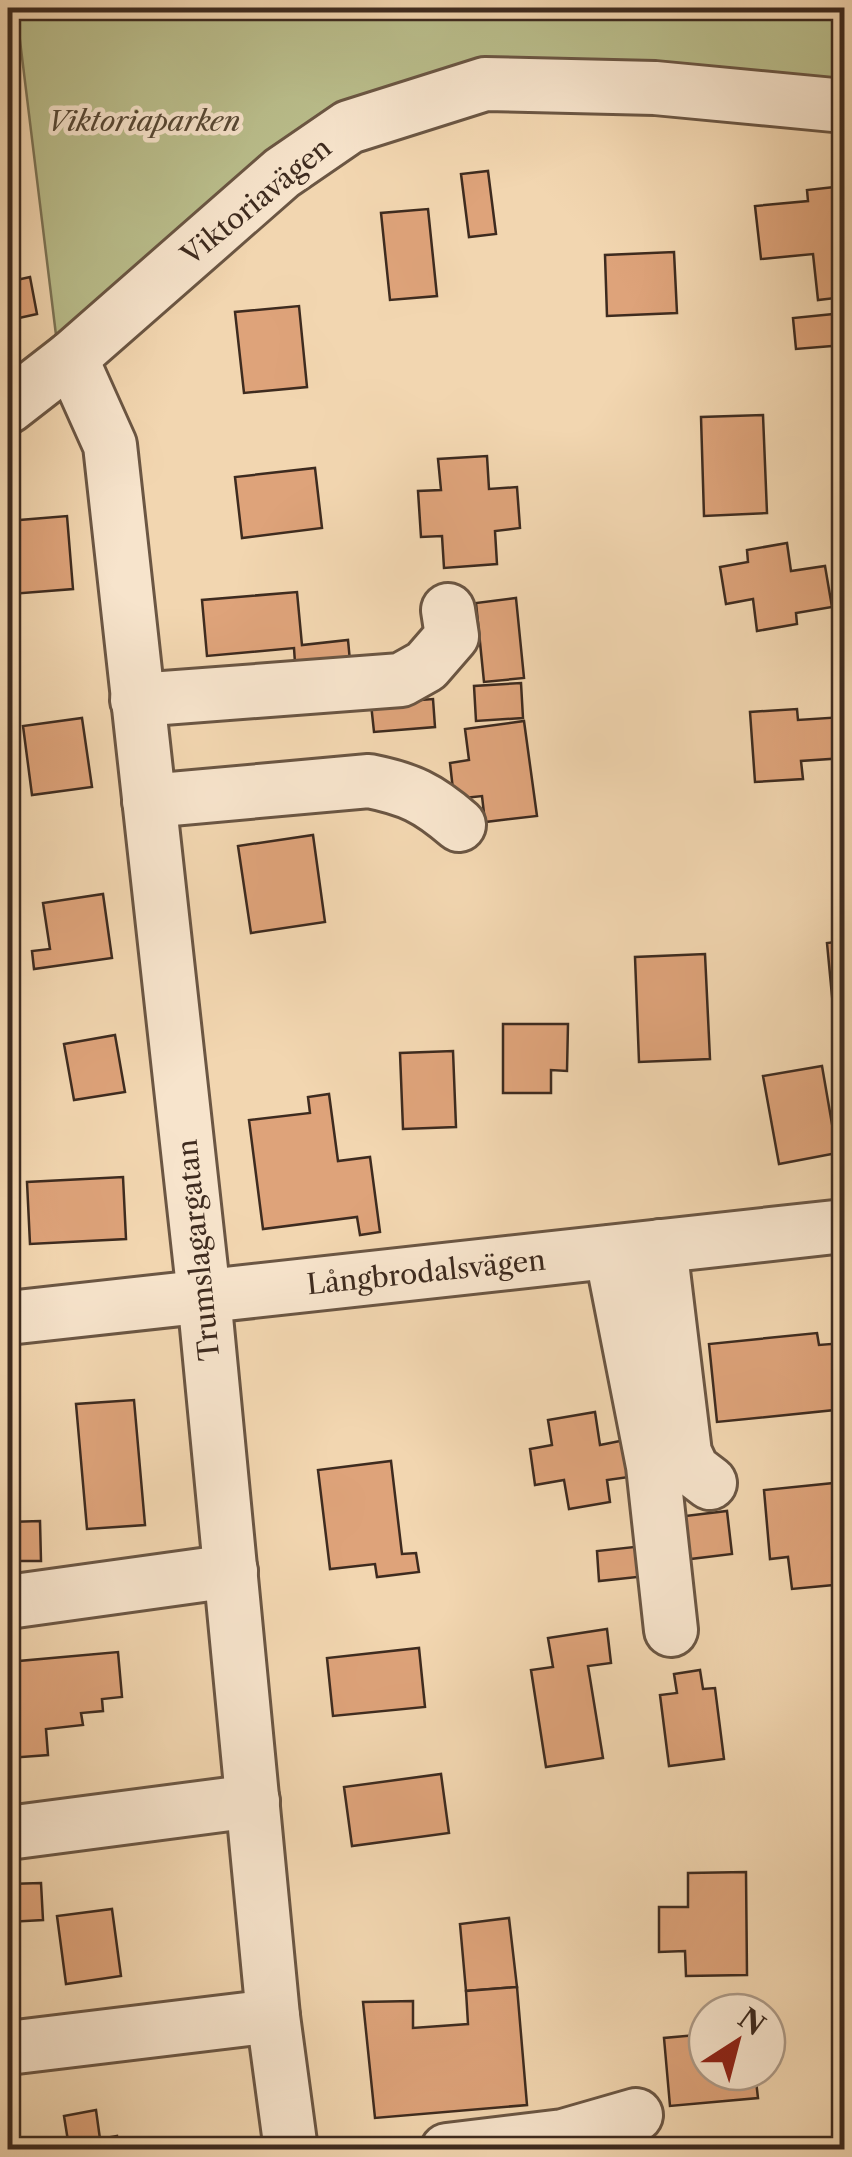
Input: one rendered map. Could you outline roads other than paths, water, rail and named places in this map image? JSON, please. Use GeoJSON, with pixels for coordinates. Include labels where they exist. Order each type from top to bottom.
{"type":"FeatureCollection","features":[{"type":"Feature","properties":{"kind":"street","name":"Viktoriavägen"},"geometry":{"type":"LineString","coordinates":[[8,407],[71,358],[282,173],[349,126],[485,84],[655,88],[844,106]]}},
{"type":"Feature","properties":{"kind":"street","name":"Trumslagargatan"},"geometry":{"type":"LineString","coordinates":[[71,358],[110,445],[204,1296],[274,2016],[291,2150]]}},
{"type":"Feature","properties":{"kind":"street"},"geometry":{"type":"LineString","coordinates":[[137,700],[401,680],[426,666],[452,636],[448,610]]}},
{"type":"Feature","properties":{"kind":"street"},"geometry":{"type":"LineString","coordinates":[[149,801],[368,782],[398,787],[432,801],[459,826]]}},
{"type":"Feature","properties":{"kind":"street","name":"Långbrodalsvägen"},"geometry":{"type":"LineString","coordinates":[[8,1318],[844,1226]]}},
{"type":"Feature","properties":{"kind":"street"},"geometry":{"type":"LineString","coordinates":[[636,1249],[686,1453],[692,1470],[710,1482]]}},
{"type":"Feature","properties":{"kind":"street"},"geometry":{"type":"LineString","coordinates":[[636,1249],[671,1630]]}},
{"type":"Feature","properties":{"kind":"street"},"geometry":{"type":"LineString","coordinates":[[8,1602],[230,1571]]}},
{"type":"Feature","properties":{"kind":"street"},"geometry":{"type":"LineString","coordinates":[[8,1834],[82,1821],[253,1802]]}},
{"type":"Feature","properties":{"kind":"street"},"geometry":{"type":"LineString","coordinates":[[8,2048],[274,2016]]}},
{"type":"Feature","properties":{"kind":"street"},"geometry":{"type":"LineString","coordinates":[[448,2150],[563,2136],[636,2115]]}},
{"type":"Feature","properties":{"kind":"park label","name":"Viktoriaparken"},"geometry":{"type":"Point","coordinates":[144,121]}}]}
